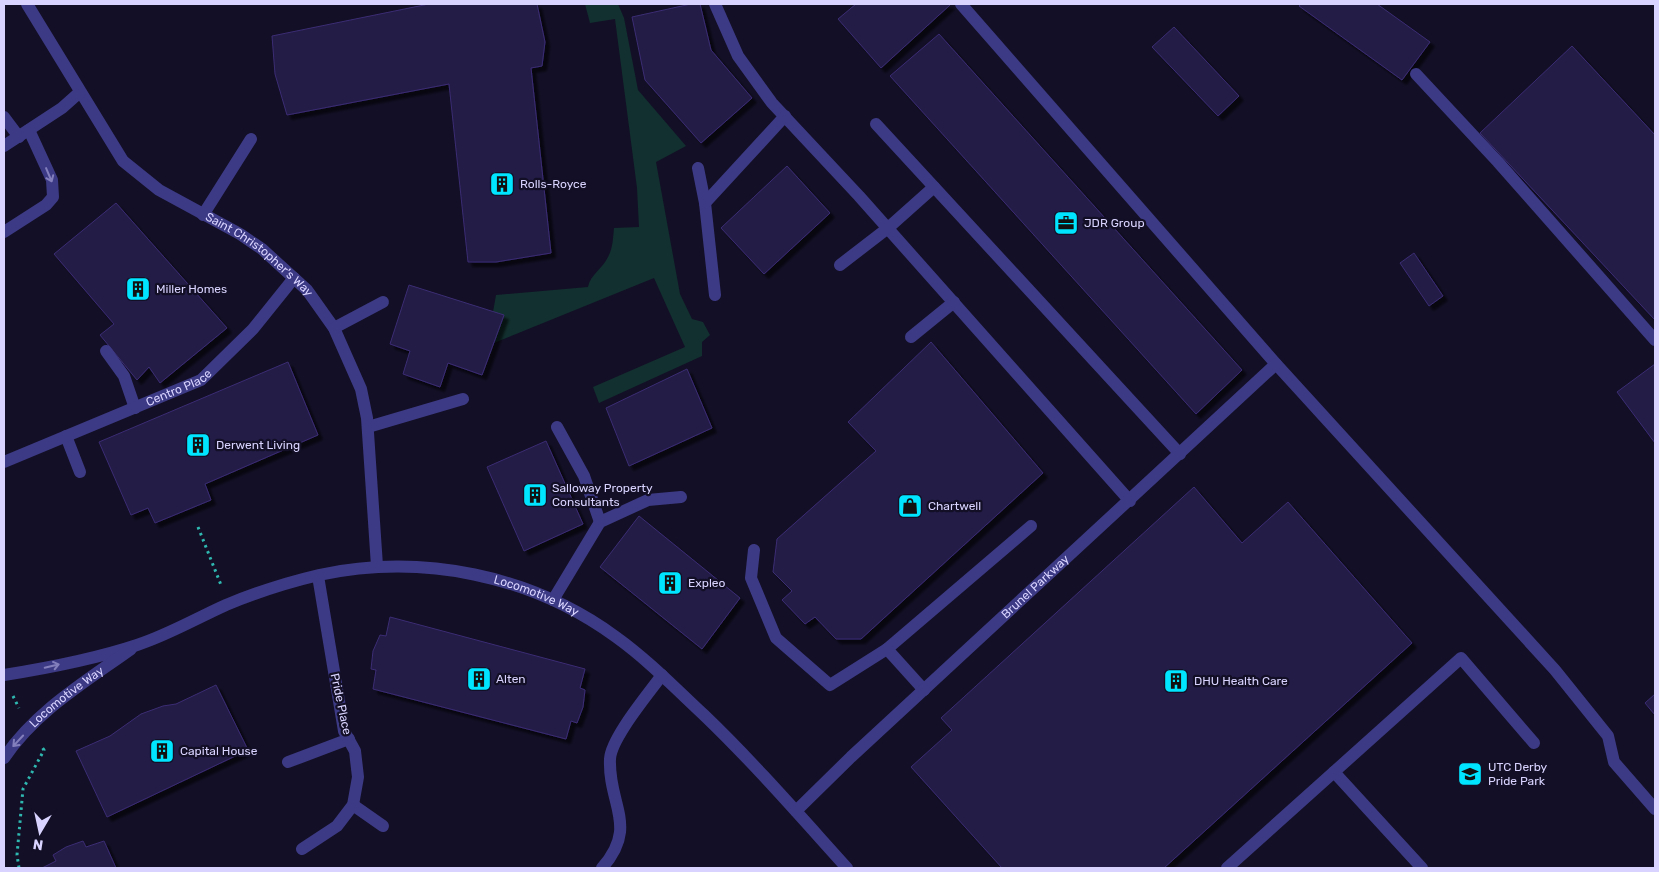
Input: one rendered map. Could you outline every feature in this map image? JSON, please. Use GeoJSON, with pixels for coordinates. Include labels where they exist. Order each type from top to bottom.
{"type":"FeatureCollection","features":[{"type":"Feature","properties":{"kind":"street","name":"Saint Christopher's Way"},"geometry":{"type":"LineString","coordinates":[[27,4],[123,161],[159,190],[203,216],[240,234],[262,249],[318,303],[334,328],[361,389],[368,427],[377,566]]}},
{"type":"Feature","properties":{"kind":"street"},"geometry":{"type":"LineString","coordinates":[[715,4],[738,56],[772,103],[888,228],[1130,501]]}},
{"type":"Feature","properties":{"kind":"street"},"geometry":{"type":"LineString","coordinates":[[961,4],[1276,364],[1555,670],[1608,736],[1614,762],[1655,808]]}},
{"type":"Feature","properties":{"kind":"street"},"geometry":{"type":"LineString","coordinates":[[1416,74],[1498,162],[1655,340]]}},
{"type":"Feature","properties":{"kind":"street"},"geometry":{"type":"LineString","coordinates":[[4,146],[62,108],[80,92]]}},
{"type":"Feature","properties":{"kind":"street"},"geometry":{"type":"LineString","coordinates":[[705,203],[785,116]]}},
{"type":"Feature","properties":{"kind":"street"},"geometry":{"type":"LineString","coordinates":[[4,117],[24,133],[52,180],[53,197],[46,205],[4,232]]}},
{"type":"Feature","properties":{"kind":"street"},"geometry":{"type":"LineString","coordinates":[[876,124],[1180,454]]}},
{"type":"Feature","properties":{"kind":"street"},"geometry":{"type":"LineString","coordinates":[[203,216],[251,139]]}},
{"type":"Feature","properties":{"kind":"street"},"geometry":{"type":"LineString","coordinates":[[698,168],[705,203],[715,295]]}},
{"type":"Feature","properties":{"kind":"street"},"geometry":{"type":"LineString","coordinates":[[840,265],[888,228],[934,187]]}},
{"type":"Feature","properties":{"kind":"street","name":"Centro Place"},"geometry":{"type":"LineString","coordinates":[[4,462],[201,380],[253,329],[294,278]]}},
{"type":"Feature","properties":{"kind":"street"},"geometry":{"type":"LineString","coordinates":[[334,328],[383,302]]}},
{"type":"Feature","properties":{"kind":"street"},"geometry":{"type":"LineString","coordinates":[[911,337],[954,302]]}},
{"type":"Feature","properties":{"kind":"street"},"geometry":{"type":"LineString","coordinates":[[106,351],[124,376],[135,408]]}},
{"type":"Feature","properties":{"kind":"street","name":"Brunel Parkway"},"geometry":{"type":"LineString","coordinates":[[796,811],[1276,364]]}},
{"type":"Feature","properties":{"kind":"street"},"geometry":{"type":"LineString","coordinates":[[368,427],[462,399]]}},
{"type":"Feature","properties":{"kind":"street"},"geometry":{"type":"LineString","coordinates":[[558,428],[584,476],[600,522]]}},
{"type":"Feature","properties":{"kind":"street"},"geometry":{"type":"LineString","coordinates":[[66,436],[80,472]]}},
{"type":"Feature","properties":{"kind":"street"},"geometry":{"type":"LineString","coordinates":[[553,600],[600,522],[648,500],[681,497]]}},
{"type":"Feature","properties":{"kind":"street"},"geometry":{"type":"LineString","coordinates":[[754,550],[751,578],[776,638],[830,685],[887,649],[1032,526]]}},
{"type":"Feature","properties":{"kind":"street","name":"Locomotive Way"},"geometry":{"type":"LineString","coordinates":[[4,758],[11,748],[56,702],[137,645],[229,604],[318,576],[377,566],[428,567],[478,575],[504,582],[553,600],[614,636],[662,675],[724,734],[847,868]]}},
{"type":"Feature","properties":{"kind":"street","name":"Pride Place"},"geometry":{"type":"LineString","coordinates":[[302,849],[336,826],[353,805],[358,777],[354,751],[344,731],[318,576]]}},
{"type":"Feature","properties":{"kind":"street","name":"Locomotive Way"},"geometry":{"type":"LineString","coordinates":[[4,675],[137,645]]}},
{"type":"Feature","properties":{"kind":"street"},"geometry":{"type":"LineString","coordinates":[[887,649],[924,690]]}},
{"type":"Feature","properties":{"kind":"street"},"geometry":{"type":"LineString","coordinates":[[1227,868],[1461,658],[1534,743]]}},
{"type":"Feature","properties":{"kind":"street"},"geometry":{"type":"LineString","coordinates":[[602,868],[613,856],[620,841],[622,825],[610,758],[617,740],[662,675]]}},
{"type":"Feature","properties":{"kind":"street"},"geometry":{"type":"LineString","coordinates":[[288,762],[348,739]]}},
{"type":"Feature","properties":{"kind":"street"},"geometry":{"type":"LineString","coordinates":[[1334,772],[1422,868]]}},
{"type":"Feature","properties":{"kind":"street"},"geometry":{"type":"LineString","coordinates":[[353,805],[383,826]]}},
{"type":"Feature","properties":{"kind":"path"},"geometry":{"type":"LineString","coordinates":[[198,527],[229,604]]}},
{"type":"Feature","properties":{"kind":"path"},"geometry":{"type":"LineString","coordinates":[[19,868],[17,855],[23,789],[44,750]]}},
{"type":"Feature","properties":{"kind":"green space"},"geometry":{"type":"Polygon","coordinates":[[[585,4],[618,4],[624,18],[638,90],[686,146],[656,162],[680,294],[692,319],[703,322],[710,335],[702,342],[702,356],[599,403],[593,387],[685,347],[654,278],[494,343],[504,315],[493,312],[496,295],[588,287],[591,279],[610,254],[614,228],[639,227],[637,188],[615,19],[590,23],[585,4]]]}},
{"type":"Feature","properties":{"kind":"building","name":"Rolls-Royce"},"geometry":{"type":"Polygon","coordinates":[[[429,4],[537,4],[545,42],[542,66],[531,68],[551,253],[496,262],[468,262],[449,84],[287,115],[275,74],[272,36],[429,4]]]}},
{"type":"Feature","properties":{"kind":"building"},"geometry":{"type":"Polygon","coordinates":[[[691,4],[700,4],[711,50],[752,98],[701,143],[645,80],[632,17],[691,4]]]}},
{"type":"Feature","properties":{"kind":"building"},"geometry":{"type":"Polygon","coordinates":[[[856,4],[950,5],[881,68],[838,19],[856,4]]]}},
{"type":"Feature","properties":{"kind":"building"},"geometry":{"type":"Polygon","coordinates":[[[1301,4],[1377,4],[1430,42],[1402,80],[1299,6],[1301,4]]]}},
{"type":"Feature","properties":{"kind":"building"},"geometry":{"type":"Polygon","coordinates":[[[1174,27],[1239,96],[1218,116],[1152,47],[1174,27]]]}},
{"type":"Feature","properties":{"kind":"building","name":"JDR Group"},"geometry":{"type":"Polygon","coordinates":[[[939,34],[1242,370],[1196,414],[890,76],[939,34]]]}},
{"type":"Feature","properties":{"kind":"building"},"geometry":{"type":"Polygon","coordinates":[[[1572,46],[1655,135],[1655,320],[1480,133],[1572,46]]]}},
{"type":"Feature","properties":{"kind":"building"},"geometry":{"type":"Polygon","coordinates":[[[787,166],[830,213],[764,274],[721,228],[787,166]]]}},
{"type":"Feature","properties":{"kind":"building","name":"Miller Homes"},"geometry":{"type":"Polygon","coordinates":[[[116,203],[227,328],[160,383],[149,367],[137,380],[100,335],[114,324],[54,254],[116,203]]]}},
{"type":"Feature","properties":{"kind":"building"},"geometry":{"type":"Polygon","coordinates":[[[1414,253],[1443,296],[1429,306],[1400,263],[1414,253]]]}},
{"type":"Feature","properties":{"kind":"building"},"geometry":{"type":"Polygon","coordinates":[[[409,285],[504,315],[482,375],[448,363],[440,387],[403,374],[410,351],[390,344],[409,285]]]}},
{"type":"Feature","properties":{"kind":"building","name":"Chartwell"},"geometry":{"type":"Polygon","coordinates":[[[931,342],[1043,473],[861,639],[836,639],[815,617],[805,624],[782,600],[792,591],[773,572],[777,539],[876,451],[848,422],[931,342]]]}},
{"type":"Feature","properties":{"kind":"building","name":"Derwent Living"},"geometry":{"type":"Polygon","coordinates":[[[288,362],[318,435],[205,484],[211,500],[155,523],[148,508],[131,515],[99,442],[288,362]]]}},
{"type":"Feature","properties":{"kind":"building"},"geometry":{"type":"Polygon","coordinates":[[[1655,364],[1655,443],[1617,392],[1655,364]]]}},
{"type":"Feature","properties":{"kind":"building"},"geometry":{"type":"Polygon","coordinates":[[[687,369],[712,428],[629,466],[606,408],[687,369]]]}},
{"type":"Feature","properties":{"kind":"building","name":"Salloway Property Consultants"},"geometry":{"type":"Polygon","coordinates":[[[546,441],[583,524],[524,551],[487,467],[546,441]]]}},
{"type":"Feature","properties":{"kind":"building","name":"DHU Health Care"},"geometry":{"type":"Polygon","coordinates":[[[1194,487],[1242,543],[1288,502],[1412,643],[1164,868],[1002,868],[911,767],[952,730],[941,718],[1194,487]]]}},
{"type":"Feature","properties":{"kind":"building","name":"Expleo"},"geometry":{"type":"Polygon","coordinates":[[[639,516],[740,598],[702,649],[600,567],[639,516]]]}},
{"type":"Feature","properties":{"kind":"building","name":"Alten"},"geometry":{"type":"Polygon","coordinates":[[[390,617],[585,669],[580,688],[585,690],[583,707],[577,723],[571,721],[566,739],[373,689],[376,670],[371,669],[373,651],[380,635],[386,636],[390,617]]]}},
{"type":"Feature","properties":{"kind":"building","name":"Capital House"},"geometry":{"type":"Polygon","coordinates":[[[216,685],[248,750],[107,817],[76,751],[110,736],[141,714],[163,706],[176,704],[216,685]]]}},
{"type":"Feature","properties":{"kind":"building"},"geometry":{"type":"Polygon","coordinates":[[[1655,694],[1655,715],[1645,703],[1655,694]]]}},
{"type":"Feature","properties":{"kind":"building"},"geometry":{"type":"Polygon","coordinates":[[[83,841],[86,847],[104,841],[116,868],[42,868],[56,861],[53,855],[66,847],[83,841]]]}},
{"type":"Feature","properties":{"kind":"place","name":"Rolls-Royce"},"geometry":{"type":"Point","coordinates":[502,184]}},
{"type":"Feature","properties":{"kind":"place","name":"JDR Group"},"geometry":{"type":"Point","coordinates":[1066,223]}},
{"type":"Feature","properties":{"kind":"place","name":"Miller Homes"},"geometry":{"type":"Point","coordinates":[138,289]}},
{"type":"Feature","properties":{"kind":"place","name":"Derwent Living"},"geometry":{"type":"Point","coordinates":[198,445]}},
{"type":"Feature","properties":{"kind":"place","name":"Salloway Property Consultants"},"geometry":{"type":"Point","coordinates":[535,495]}},
{"type":"Feature","properties":{"kind":"place","name":"Chartwell"},"geometry":{"type":"Point","coordinates":[910,506]}},
{"type":"Feature","properties":{"kind":"place","name":"Expleo"},"geometry":{"type":"Point","coordinates":[670,583]}},
{"type":"Feature","properties":{"kind":"place","name":"Alten"},"geometry":{"type":"Point","coordinates":[479,679]}},
{"type":"Feature","properties":{"kind":"place","name":"DHU Health Care"},"geometry":{"type":"Point","coordinates":[1176,681]}},
{"type":"Feature","properties":{"kind":"place","name":"Capital House"},"geometry":{"type":"Point","coordinates":[162,751]}},
{"type":"Feature","properties":{"kind":"place","name":"UTC Derby Pride Park"},"geometry":{"type":"Point","coordinates":[1470,774]}}]}
